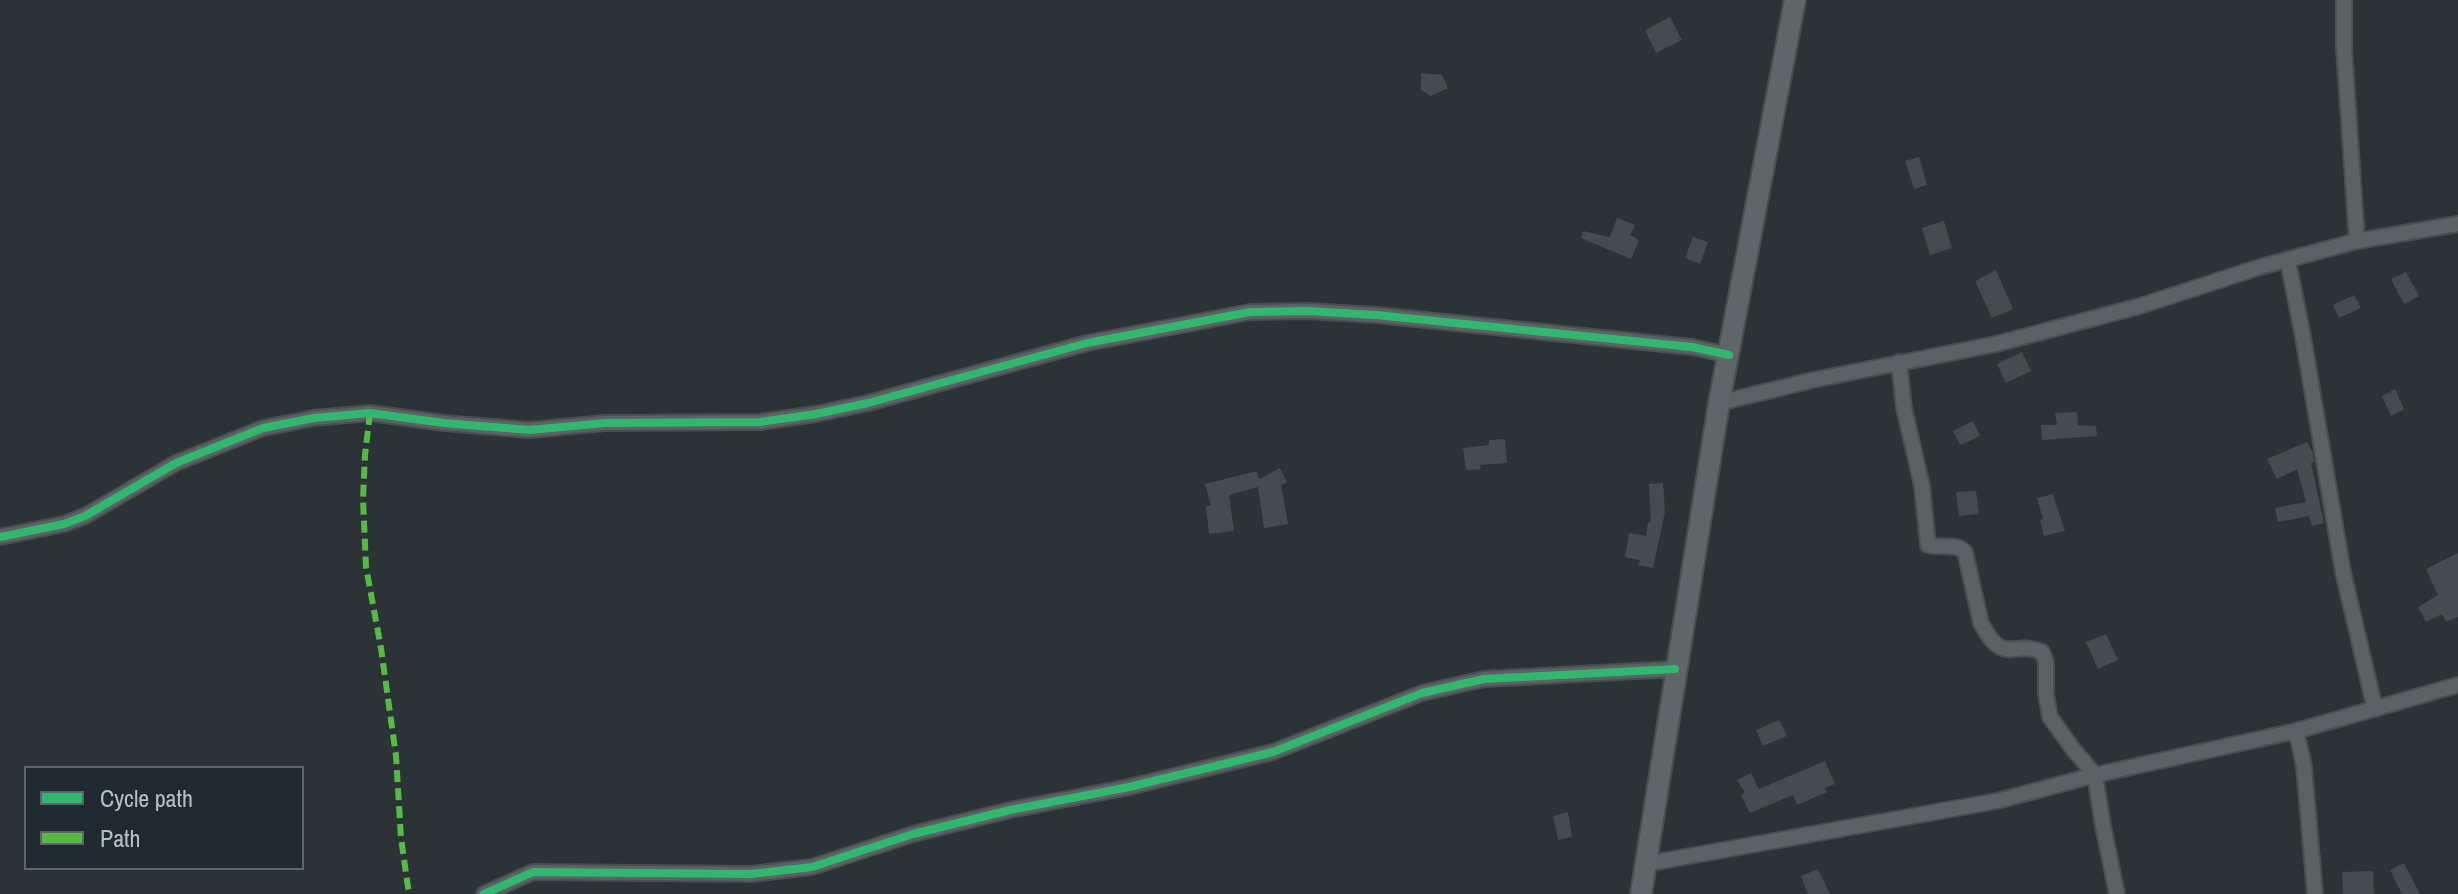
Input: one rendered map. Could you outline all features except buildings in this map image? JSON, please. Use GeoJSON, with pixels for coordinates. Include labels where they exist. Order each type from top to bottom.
{"type":"FeatureCollection","features":[{"type":"Feature","properties":{"kind":"main road"},"geometry":{"type":"LineString","coordinates":[[1641,894],[1719,403],[1795,0]]}},
{"type":"Feature","properties":{"kind":"street"},"geometry":{"type":"LineString","coordinates":[[2344,0],[2344,48],[2357,241]]}},
{"type":"Feature","properties":{"kind":"street"},"geometry":{"type":"LineString","coordinates":[[1719,403],[1899,362],[1996,344],[2140,306],[2357,241],[2458,224]]}},
{"type":"Feature","properties":{"kind":"street"},"geometry":{"type":"LineString","coordinates":[[2288,261],[2343,572],[2375,709]]}},
{"type":"Feature","properties":{"kind":"street"},"geometry":{"type":"LineString","coordinates":[[0,537],[64,524],[85,516],[176,463],[263,428],[314,418],[370,413],[530,430],[605,423],[760,422],[855,406],[1087,343],[1250,312],[1376,315],[1692,347],[1729,355]]}},
{"type":"Feature","properties":{"kind":"street"},"geometry":{"type":"LineString","coordinates":[[1899,362],[1904,408],[1922,486],[1928,545],[1956,546],[1965,552],[1981,623],[2001,649],[2035,649],[2042,652],[2046,662],[2050,717],[2095,775],[2117,894]]}},
{"type":"Feature","properties":{"kind":"street"},"geometry":{"type":"LineString","coordinates":[[484,894],[533,872],[751,874],[812,867],[913,834],[1273,752],[1386,706],[1460,684],[1484,679],[1675,669]]}},
{"type":"Feature","properties":{"kind":"street"},"geometry":{"type":"LineString","coordinates":[[1645,864],[1997,801],[2095,775],[2296,731],[2458,685]]}},
{"type":"Feature","properties":{"kind":"street"},"geometry":{"type":"LineString","coordinates":[[2296,731],[2304,766],[2315,894]]}},
{"type":"Feature","properties":{"kind":"marked path"},"geometry":{"type":"LineString","coordinates":[[370,413],[363,499],[366,567],[396,756],[401,838],[409,894]]}},
{"type":"Feature","properties":{"kind":"cycle path"},"geometry":{"type":"LineString","coordinates":[[0,537],[64,524],[85,516],[176,463],[263,428],[314,418],[370,413],[530,430],[605,423],[760,422],[868,403],[1087,343],[1250,312],[1376,315],[1692,347],[1729,355]]}},
{"type":"Feature","properties":{"kind":"cycle path"},"geometry":{"type":"LineString","coordinates":[[484,894],[533,872],[751,874],[812,867],[913,834],[1273,752],[1422,693],[1484,679],[1675,669]]}}]}
